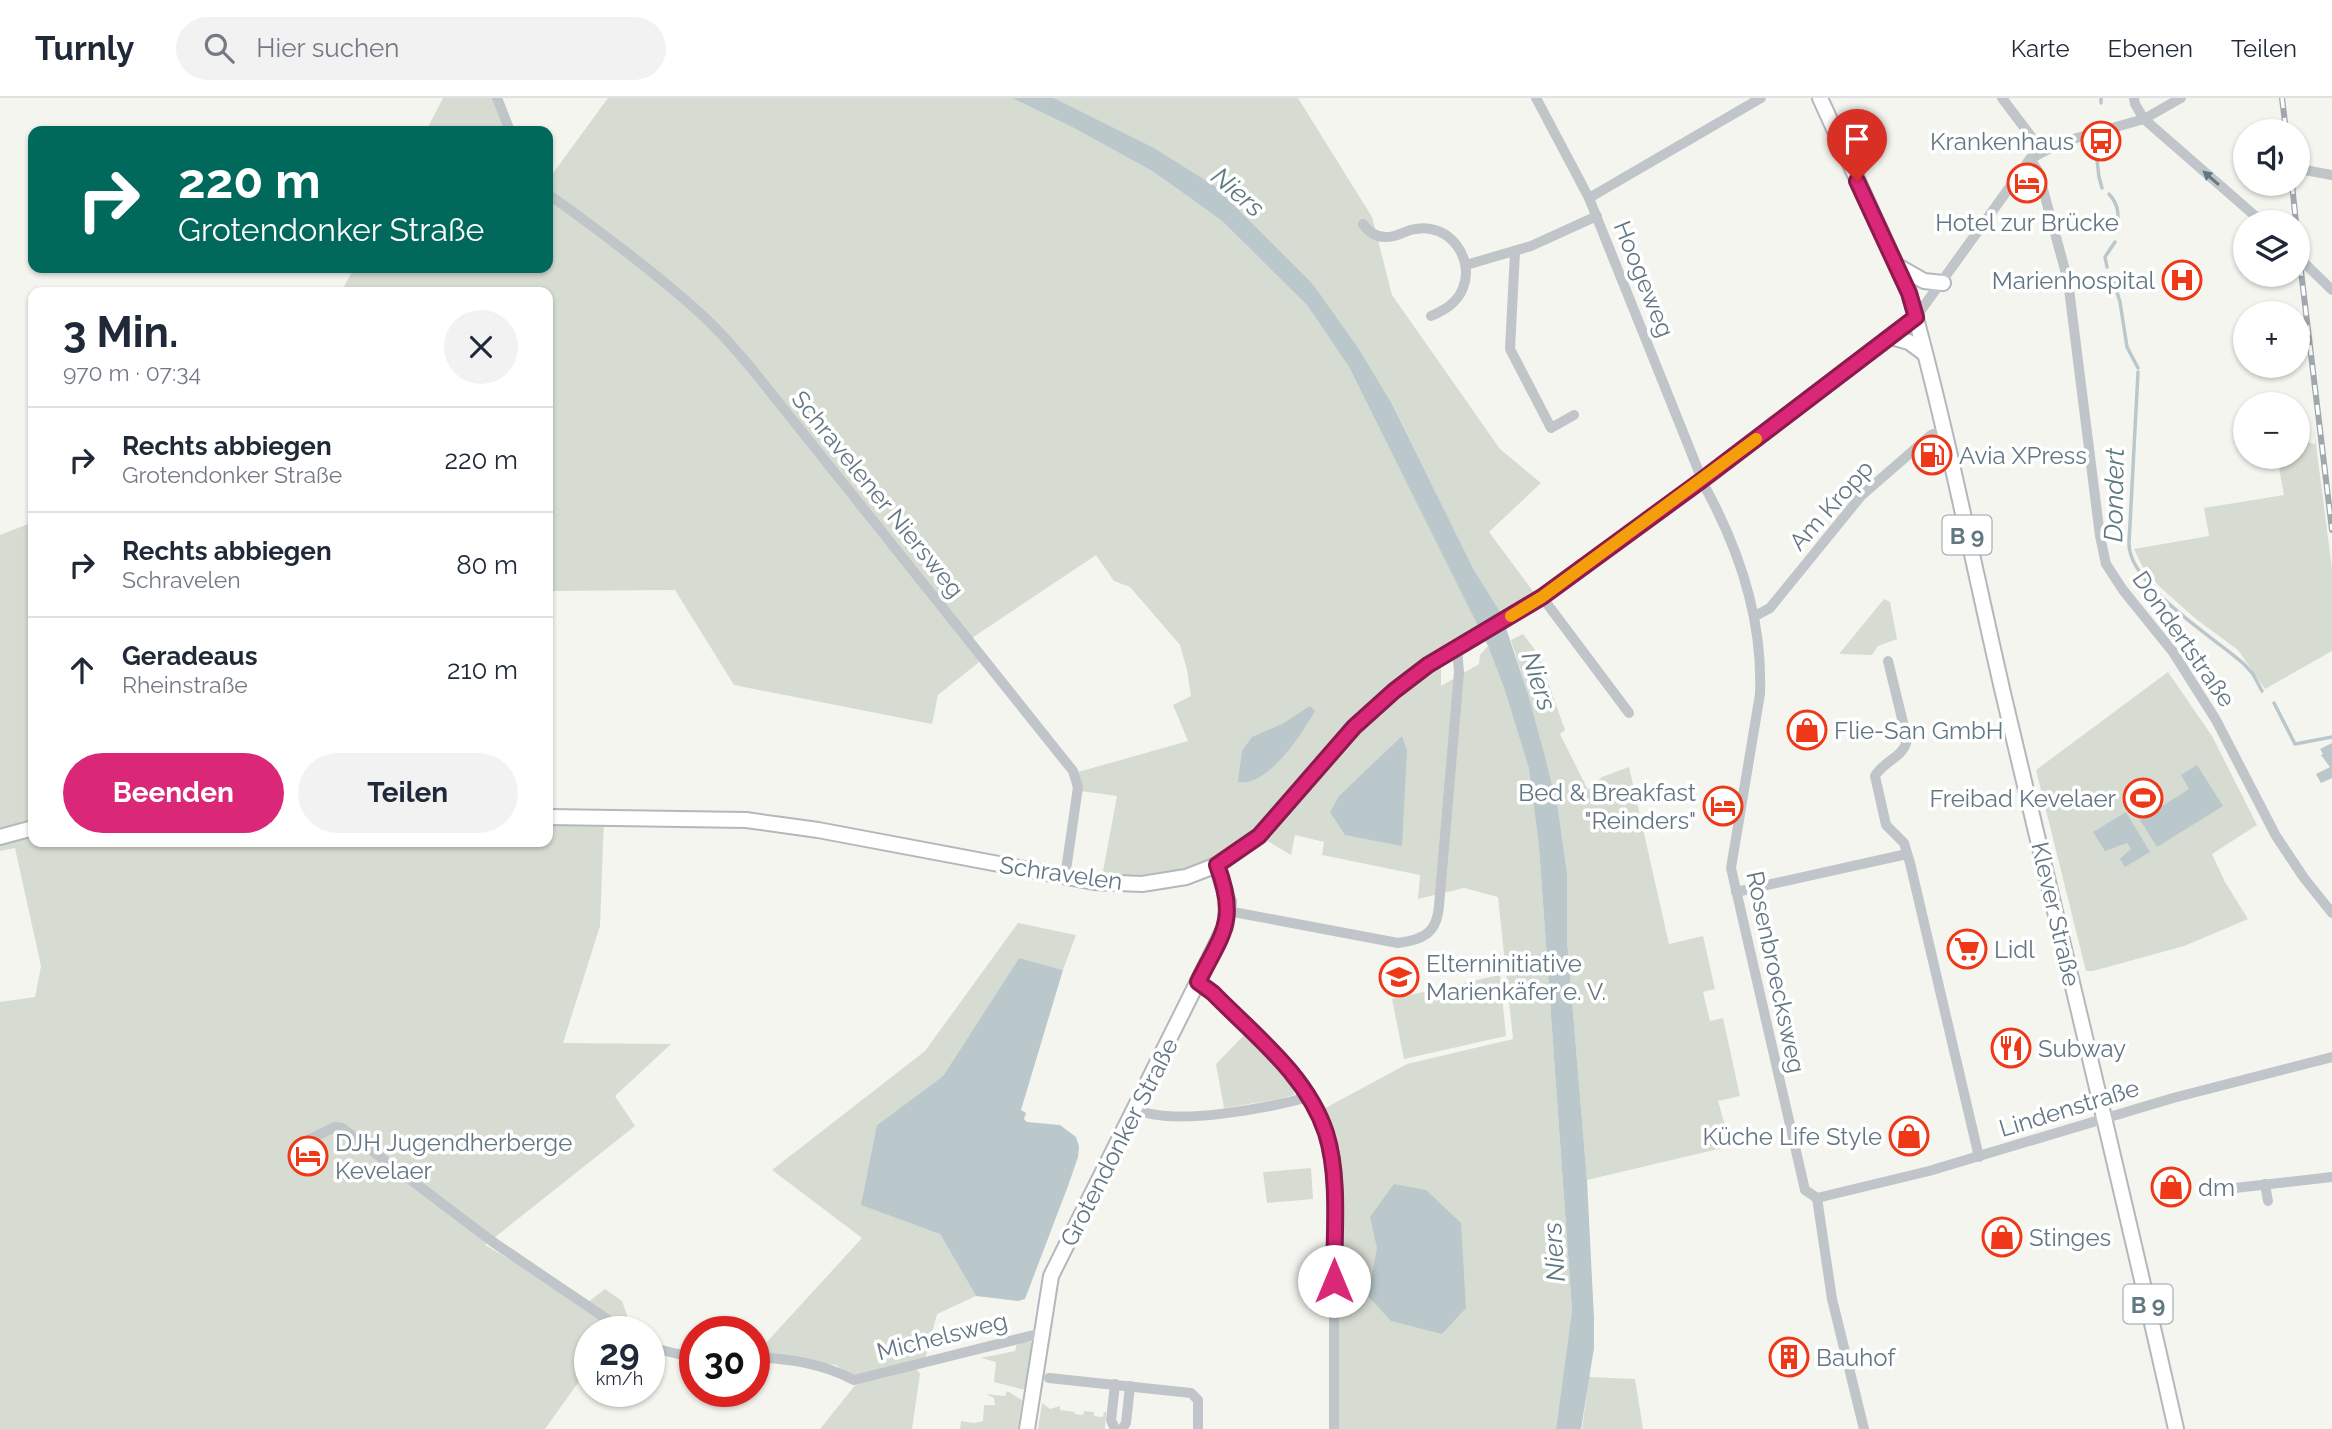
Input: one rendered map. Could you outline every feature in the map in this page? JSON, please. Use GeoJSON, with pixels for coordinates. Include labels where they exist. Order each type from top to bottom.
{"type":"FeatureCollection","features":[{"type":"Feature","properties":{"kind":"main road","name":"B 9"},"geometry":{"type":"LineString","coordinates":[[1820,98],[1909,293],[1916,317]]}},
{"type":"Feature","properties":{"kind":"main road"},"geometry":{"type":"LineString","coordinates":[[1896,265],[1924,281],[1943,283]]}},
{"type":"Feature","properties":{"kind":"main road","name":"Schravelen"},"geometry":{"type":"LineString","coordinates":[[553,817],[746,820],[779,823],[1094,882],[1142,884],[1186,877],[1217,865],[1259,836],[1372,709],[1428,665],[1542,597],[1702,480],[1916,317]]}},
{"type":"Feature","properties":{"kind":"main road","name":"Klever Straße"},"geometry":{"type":"LineString","coordinates":[[1916,317],[1945,430],[1983,608],[2176,1429]]}},
{"type":"Feature","properties":{"kind":"main road"},"geometry":{"type":"LineString","coordinates":[[1891,337],[1909,342],[1925,354]]}},
{"type":"Feature","properties":{"kind":"main road"},"geometry":{"type":"LineString","coordinates":[[0,837],[28,829]]}},
{"type":"Feature","properties":{"kind":"main road"},"geometry":{"type":"LineString","coordinates":[[1217,865],[1226,893],[1228,911]]}},
{"type":"Feature","properties":{"kind":"main road","name":"Grotendonker Straße"},"geometry":{"type":"LineString","coordinates":[[1027,1429],[1051,1276],[1225,928],[1228,911]]}},
{"type":"Feature","properties":{"kind":"street"},"geometry":{"type":"LineString","coordinates":[[497,98],[508,126]]}},
{"type":"Feature","properties":{"kind":"street","name":"Hoogeweg"},"geometry":{"type":"LineString","coordinates":[[1536,98],[1597,216],[1702,480]]}},
{"type":"Feature","properties":{"kind":"street"},"geometry":{"type":"LineString","coordinates":[[1589,198],[1761,98]]}},
{"type":"Feature","properties":{"kind":"street"},"geometry":{"type":"LineString","coordinates":[[2002,98],[2042,151]]}},
{"type":"Feature","properties":{"kind":"street"},"geometry":{"type":"LineString","coordinates":[[2134,98],[2144,119],[2248,210]]}},
{"type":"Feature","properties":{"kind":"street"},"geometry":{"type":"LineString","coordinates":[[1916,317],[2030,159],[2059,143],[2144,119],[2181,98]]}},
{"type":"Feature","properties":{"kind":"street","name":"Dondertstraße"},"geometry":{"type":"LineString","coordinates":[[2030,159],[2038,171],[2067,281],[2100,536],[2106,564],[2123,590],[2173,652],[2216,719],[2276,836],[2332,913]]}},
{"type":"Feature","properties":{"kind":"street"},"geometry":{"type":"LineString","coordinates":[[2310,171],[2332,175]]}},
{"type":"Feature","properties":{"kind":"street","name":"Schravelener Niersweg"},"geometry":{"type":"LineString","coordinates":[[553,198],[625,251],[720,332],[1073,771],[1078,787],[1065,877]]}},
{"type":"Feature","properties":{"kind":"street"},"geometry":{"type":"LineString","coordinates":[[1466,265],[1515,252],[1597,216]]}},
{"type":"Feature","properties":{"kind":"street"},"geometry":{"type":"LineString","coordinates":[[1363,224],[1372,234],[1381,237],[1392,237],[1416,229],[1440,232],[1459,247],[1466,265],[1465,282],[1457,298],[1445,310],[1431,316]]}},
{"type":"Feature","properties":{"kind":"street"},"geometry":{"type":"LineString","coordinates":[[1515,252],[1510,349],[1551,428],[1574,415]]}},
{"type":"Feature","properties":{"kind":"street"},"geometry":{"type":"LineString","coordinates":[[2310,269],[2332,290]]}},
{"type":"Feature","properties":{"kind":"street","name":"Am Kropp"},"geometry":{"type":"LineString","coordinates":[[1755,616],[1770,608],[1861,496],[1931,435],[1945,430]]}},
{"type":"Feature","properties":{"kind":"street","name":"Rosenbroecksweg"},"geometry":{"type":"LineString","coordinates":[[1702,480],[1721,515],[1755,616],[1761,668],[1760,694],[1731,868],[1805,1191],[1817,1198],[1832,1298],[1864,1429]]}},
{"type":"Feature","properties":{"kind":"street"},"geometry":{"type":"LineString","coordinates":[[1542,597],[1629,713]]}},
{"type":"Feature","properties":{"kind":"street"},"geometry":{"type":"LineString","coordinates":[[1228,911],[1398,943],[1424,938],[1430,932],[1435,926],[1439,906],[1459,672],[1457,648]]}},
{"type":"Feature","properties":{"kind":"street"},"geometry":{"type":"LineString","coordinates":[[1888,661],[1907,739],[1901,752],[1878,770],[1875,776],[1886,825],[1904,843],[1979,1157]]}},
{"type":"Feature","properties":{"kind":"street"},"geometry":{"type":"LineString","coordinates":[[1736,892],[1907,854]]}},
{"type":"Feature","properties":{"kind":"street"},"geometry":{"type":"LineString","coordinates":[[1198,982],[1213,993],[1295,1075],[1327,1134],[1334,1171],[1334,1429]]}},
{"type":"Feature","properties":{"kind":"street","name":"Lindenstraße"},"geometry":{"type":"LineString","coordinates":[[1817,1198],[1929,1171],[2104,1118],[2332,1057]]}},
{"type":"Feature","properties":{"kind":"street"},"geometry":{"type":"LineString","coordinates":[[1135,1110],[1156,1115],[1203,1115],[1272,1107],[1309,1097]]}},
{"type":"Feature","properties":{"kind":"street"},"geometry":{"type":"LineString","coordinates":[[309,1140],[335,1128],[342,1128],[493,1242],[602,1316]]}},
{"type":"Feature","properties":{"kind":"street"},"geometry":{"type":"LineString","coordinates":[[2235,1188],[2332,1177]]}},
{"type":"Feature","properties":{"kind":"street"},"geometry":{"type":"LineString","coordinates":[[2266,1184],[2268,1201]]}},
{"type":"Feature","properties":{"kind":"street","name":"Michelsweg"},"geometry":{"type":"LineString","coordinates":[[770,1359],[807,1362],[832,1369],[854,1380],[1042,1334]]}},
{"type":"Feature","properties":{"kind":"street"},"geometry":{"type":"LineString","coordinates":[[1049,1378],[1195,1394],[1198,1400],[1198,1429]]}},
{"type":"Feature","properties":{"kind":"street"},"geometry":{"type":"LineString","coordinates":[[1115,1384],[1111,1420],[1115,1429]]}},
{"type":"Feature","properties":{"kind":"street"},"geometry":{"type":"LineString","coordinates":[[1122,1429],[1126,1423],[1130,1386]]}},
{"type":"Feature","properties":{"kind":"shaded area"},"geometry":{"type":"Polygon","coordinates":[[[443,98],[497,98],[508,126],[429,126],[443,98]]]}},
{"type":"Feature","properties":{"kind":"shaded area"},"geometry":{"type":"Polygon","coordinates":[[[608,98],[1012,98],[1152,171],[1222,221],[1307,305],[1349,367],[1479,626],[1407,674],[1397,694],[1441,665],[1441,686],[1479,664],[1480,655],[1488,646],[1529,769],[1539,847],[1572,1310],[1556,1429],[1334,1429],[1334,1171],[1318,1112],[1407,1064],[1513,1039],[1498,897],[1464,888],[1418,899],[1420,875],[1322,855],[1324,842],[1295,835],[1291,855],[1259,836],[1257,828],[1217,856],[1189,867],[1101,882],[1117,796],[1073,790],[1071,774],[1188,741],[1173,705],[1191,696],[1180,645],[1130,587],[1114,581],[1096,555],[969,640],[983,659],[938,695],[932,724],[734,685],[675,590],[553,591],[553,287],[344,287],[351,273],[553,273],[553,173],[608,98]]]}},
{"type":"Feature","properties":{"kind":"shaded area"},"geometry":{"type":"Polygon","coordinates":[[[1012,98],[1054,98],[1154,148],[1216,187],[1313,284],[1359,349],[1391,402],[1474,570],[1501,613],[1529,697],[1545,757],[1558,809],[1567,873],[1567,940],[1587,1180],[1594,1318],[1594,1348],[1581,1429],[1556,1429],[1572,1310],[1539,847],[1529,769],[1488,646],[1349,367],[1307,305],[1222,221],[1152,171],[1012,98]]]}},
{"type":"Feature","properties":{"kind":"shaded area"},"geometry":{"type":"Polygon","coordinates":[[[1054,98],[1298,98],[1372,217],[1392,295],[1500,449],[1541,483],[1489,532],[1535,594],[1501,613],[1474,570],[1391,402],[1359,349],[1313,284],[1216,187],[1054,98]]]}},
{"type":"Feature","properties":{"kind":"shaded area"},"geometry":{"type":"Polygon","coordinates":[[[2314,429],[2332,569],[2332,651],[2265,689],[2238,650],[2196,619],[2161,588],[2142,566],[2134,549],[2209,536],[2204,508],[2284,495],[2279,469],[2310,469],[2310,443],[2315,444],[2314,429]]]}},
{"type":"Feature","properties":{"kind":"shaded area"},"geometry":{"type":"Polygon","coordinates":[[[28,524],[28,847],[553,847],[553,817],[604,818],[600,926],[563,1043],[671,1044],[615,1096],[635,1126],[485,1245],[587,1303],[605,1289],[622,1301],[627,1316],[574,1316],[574,1388],[545,1429],[0,1429],[0,1002],[35,997],[41,966],[15,848],[0,851],[0,535],[28,524]]]}},
{"type":"Feature","properties":{"kind":"shaded area"},"geometry":{"type":"Polygon","coordinates":[[[1884,599],[1890,602],[1897,639],[1878,646],[1872,655],[1839,654],[1884,599]]]}},
{"type":"Feature","properties":{"kind":"shaded area"},"geometry":{"type":"Polygon","coordinates":[[[1523,634],[1538,654],[1565,730],[1560,734],[1588,790],[1602,777],[1629,767],[1669,944],[1703,936],[1715,989],[1703,992],[1710,1021],[1723,1018],[1740,1096],[1718,1101],[1731,1146],[1587,1180],[1567,940],[1567,873],[1558,809],[1511,640],[1523,634]]]}},
{"type":"Feature","properties":{"kind":"shaded area","name":"Freibad Kevelaer"},"geometry":{"type":"Polygon","coordinates":[[[2168,672],[2212,736],[2257,825],[2212,854],[2225,882],[2248,919],[2184,946],[2086,971],[2036,770],[2168,672]]]}},
{"type":"Feature","properties":{"kind":"shaded area"},"geometry":{"type":"Polygon","coordinates":[[[1310,706],[1315,711],[1283,757],[1261,776],[1238,782],[1242,751],[1252,737],[1282,724],[1310,706]]]}},
{"type":"Feature","properties":{"kind":"shaded area"},"geometry":{"type":"Polygon","coordinates":[[[1402,736],[1407,751],[1402,846],[1345,835],[1330,812],[1339,796],[1402,736]]]}},
{"type":"Feature","properties":{"kind":"shaded area"},"geometry":{"type":"Polygon","coordinates":[[[2332,743],[2332,778],[2321,783],[2316,774],[2330,767],[2320,749],[2332,743]]]}},
{"type":"Feature","properties":{"kind":"shaded area"},"geometry":{"type":"Polygon","coordinates":[[[2197,765],[2223,806],[2157,847],[2140,820],[2189,789],[2181,775],[2197,765]]]}},
{"type":"Feature","properties":{"kind":"shaded area"},"geometry":{"type":"Polygon","coordinates":[[[2126,812],[2150,852],[2125,867],[2120,859],[2131,849],[2127,843],[2105,851],[2093,832],[2126,812]]]}},
{"type":"Feature","properties":{"kind":"shaded area"},"geometry":{"type":"Polygon","coordinates":[[[1018,923],[1076,935],[1063,970],[1019,958],[943,1076],[877,1125],[976,1296],[937,1314],[925,1360],[917,1363],[920,1374],[912,1429],[820,1429],[857,1383],[836,1365],[770,1357],[770,1339],[862,1238],[772,1170],[925,1051],[1018,923]]]}},
{"type":"Feature","properties":{"kind":"shaded area"},"geometry":{"type":"Polygon","coordinates":[[[1019,958],[1063,970],[1021,1110],[1026,1113],[1024,1119],[1027,1122],[1060,1125],[1076,1137],[1079,1146],[1068,1186],[1025,1299],[1018,1301],[976,1296],[940,1234],[861,1205],[877,1125],[943,1076],[1019,958]]]}},
{"type":"Feature","properties":{"kind":"shaded area"},"geometry":{"type":"Polygon","coordinates":[[[1500,975],[1506,1036],[1404,1059],[1392,999],[1500,975]]]}},
{"type":"Feature","properties":{"kind":"shaded area"},"geometry":{"type":"Polygon","coordinates":[[[1246,1033],[1291,1079],[1295,1087],[1294,1095],[1224,1108],[1216,1064],[1246,1033]]]}},
{"type":"Feature","properties":{"kind":"shaded area"},"geometry":{"type":"Polygon","coordinates":[[[1311,1168],[1313,1199],[1267,1203],[1263,1172],[1311,1168]]]}},
{"type":"Feature","properties":{"kind":"shaded area"},"geometry":{"type":"Polygon","coordinates":[[[1394,1184],[1426,1190],[1461,1223],[1466,1308],[1442,1334],[1391,1321],[1368,1296],[1377,1248],[1370,1217],[1394,1184]]]}},
{"type":"Feature","properties":{"kind":"shaded area"},"geometry":{"type":"Polygon","coordinates":[[[1028,1340],[1032,1343],[1025,1390],[994,1382],[996,1362],[981,1358],[1015,1351],[1017,1344],[1028,1340]]]}},
{"type":"Feature","properties":{"kind":"shaded area"},"geometry":{"type":"Polygon","coordinates":[[[1589,1377],[1635,1379],[1643,1429],[1582,1429],[1589,1377]]]}},
{"type":"Feature","properties":{"kind":"shaded area"},"geometry":{"type":"Polygon","coordinates":[[[1007,1391],[1022,1400],[1018,1429],[960,1429],[961,1421],[983,1421],[984,1405],[995,1405],[994,1398],[986,1394],[1005,1396],[1007,1391]]]}},
{"type":"Feature","properties":{"kind":"shaded area"},"geometry":{"type":"Polygon","coordinates":[[[1042,1403],[1050,1409],[1060,1406],[1060,1410],[1075,1414],[1094,1412],[1094,1416],[1103,1417],[1106,1412],[1105,1429],[1038,1429],[1042,1403]]]}},
{"type":"Feature","properties":{"kind":"waterway","name":"Dondert"},"geometry":{"type":"LineString","coordinates":[[2101,98],[2101,103]]}},
{"type":"Feature","properties":{"kind":"waterway","name":"Dondert"},"geometry":{"type":"LineString","coordinates":[[2096,151],[2102,188]]}},
{"type":"Feature","properties":{"kind":"waterway","name":"Dondert"},"geometry":{"type":"LineString","coordinates":[[2109,194],[2118,212],[2116,232]]}},
{"type":"Feature","properties":{"kind":"waterway","name":"Dondert"},"geometry":{"type":"LineString","coordinates":[[2107,267],[2105,257],[2115,242]]}},
{"type":"Feature","properties":{"kind":"waterway","name":"Dondert"},"geometry":{"type":"LineString","coordinates":[[2113,279],[2120,302],[2127,347],[2138,368]]}},
{"type":"Feature","properties":{"kind":"waterway","name":"Dondert"},"geometry":{"type":"LineString","coordinates":[[2138,372],[2129,543],[2132,559],[2142,576],[2175,610],[2244,664],[2262,691]]}},
{"type":"Feature","properties":{"kind":"waterway","name":"Dondert"},"geometry":{"type":"LineString","coordinates":[[2274,703],[2295,744],[2332,737]]}},
{"type":"Feature","properties":{"kind":"railway"},"geometry":{"type":"LineString","coordinates":[[2282,98],[2285,119]]}},
{"type":"Feature","properties":{"kind":"railway"},"geometry":{"type":"LineString","coordinates":[[2293,196],[2295,210]]}},
{"type":"Feature","properties":{"kind":"railway"},"geometry":{"type":"LineString","coordinates":[[2303,287],[2332,530]]}},
{"type":"Feature","properties":{"kind":"slow traffic"},"geometry":{"type":"LineString","coordinates":[[1511,616],[1542,597],[1756,439]]}},
{"type":"Feature","properties":{"kind":"place","name":"Krankenhaus"},"geometry":{"type":"Point","coordinates":[2101,141]}},
{"type":"Feature","properties":{"kind":"place","name":"Hotel zur Brücke"},"geometry":{"type":"Point","coordinates":[2027,183]}},
{"type":"Feature","properties":{"kind":"place","name":"Marienhospital"},"geometry":{"type":"Point","coordinates":[2182,280]}},
{"type":"Feature","properties":{"kind":"place","name":"Avia XPress"},"geometry":{"type":"Point","coordinates":[1932,455]}},
{"type":"Feature","properties":{"kind":"place","name":"Flie-San GmbH"},"geometry":{"type":"Point","coordinates":[1807,730]}},
{"type":"Feature","properties":{"kind":"place","name":"Freibad Kevelaer"},"geometry":{"type":"Point","coordinates":[2143,798]}},
{"type":"Feature","properties":{"kind":"place","name":"Bed & Breakfast \"Reinders\""},"geometry":{"type":"Point","coordinates":[1723,806]}},
{"type":"Feature","properties":{"kind":"place","name":"Lidl"},"geometry":{"type":"Point","coordinates":[1967,949]}},
{"type":"Feature","properties":{"kind":"place","name":"Elterninitiative Marienkäfer e. V."},"geometry":{"type":"Point","coordinates":[1399,977]}},
{"type":"Feature","properties":{"kind":"place","name":"Subway"},"geometry":{"type":"Point","coordinates":[2011,1048]}},
{"type":"Feature","properties":{"kind":"place","name":"Küche Life Style"},"geometry":{"type":"Point","coordinates":[1909,1136]}},
{"type":"Feature","properties":{"kind":"place","name":"DJH Jugendherberge Kevelaer"},"geometry":{"type":"Point","coordinates":[308,1156]}},
{"type":"Feature","properties":{"kind":"place","name":"dm"},"geometry":{"type":"Point","coordinates":[2171,1187]}},
{"type":"Feature","properties":{"kind":"place","name":"Stinges"},"geometry":{"type":"Point","coordinates":[2002,1237]}},
{"type":"Feature","properties":{"kind":"place","name":"Bauhof"},"geometry":{"type":"Point","coordinates":[1789,1357]}},
{"type":"Feature","properties":{"kind":"route"},"geometry":{"type":"LineString","coordinates":[[1334,1281],[1334,1171],[1327,1134],[1318,1112],[1295,1075],[1213,993],[1198,982],[1227,919],[1228,902],[1217,865],[1259,836],[1354,727],[1394,691],[1428,665],[1542,597],[1702,480],[1916,317],[1909,293],[1857,181]]}},
{"type":"Feature","properties":{"kind":"water label","name":"Niers"},"geometry":{"type":"Point","coordinates":[1238,192]}},
{"type":"Feature","properties":{"kind":"water label","name":"Niers"},"geometry":{"type":"Point","coordinates":[1539,681]}},
{"type":"Feature","properties":{"kind":"water label","name":"Niers"},"geometry":{"type":"Point","coordinates":[1554,1252]}}]}
